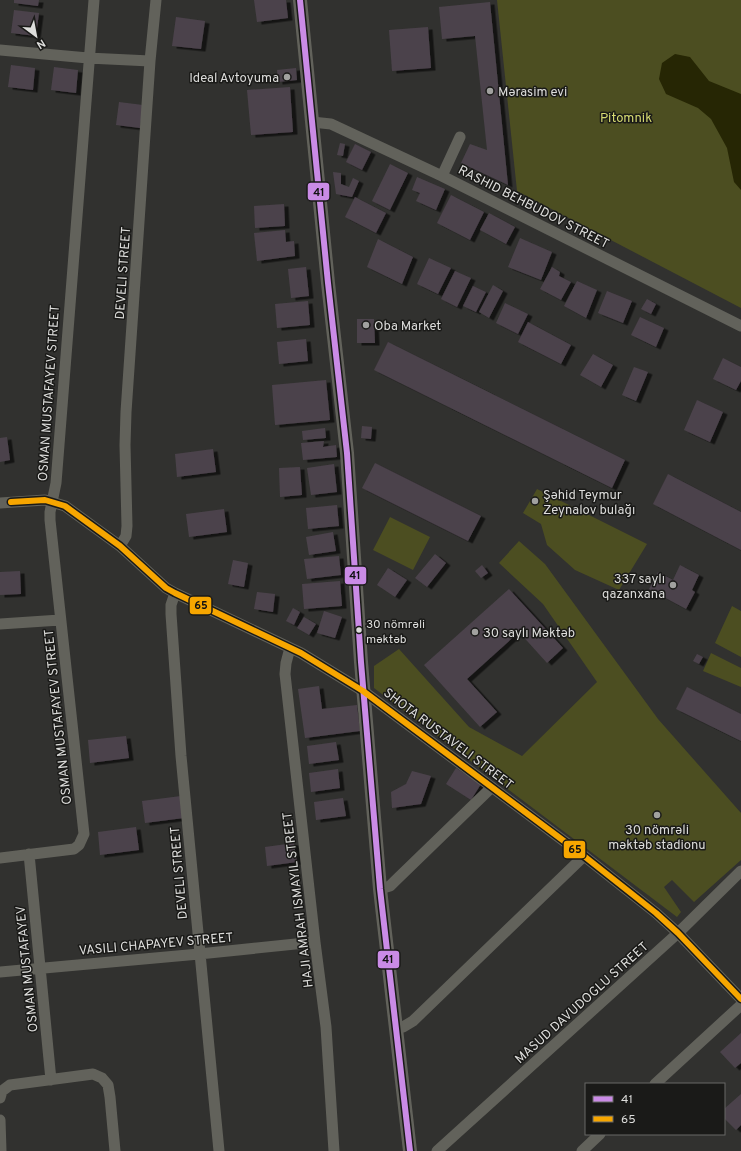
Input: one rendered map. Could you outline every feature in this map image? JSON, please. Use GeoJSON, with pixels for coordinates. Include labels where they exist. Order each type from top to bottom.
{"type":"FeatureCollection","features":[{"type":"Feature","properties":{"kind":"street","name":"OSMAN MUSTAFAYEV STREET"},"geometry":{"type":"LineString","coordinates":[[29,854],[74,849],[79,845],[84,834],[50,526],[50,512],[56,483],[88,58],[94,0]]}},
{"type":"Feature","properties":{"kind":"street","name":"DEVELI STREET"},"geometry":{"type":"LineString","coordinates":[[120,546],[126,536],[127,526],[125,445],[126,412],[150,61],[156,0]]}},
{"type":"Feature","properties":{"kind":"street"},"geometry":{"type":"LineString","coordinates":[[300,0],[346,453],[363,691],[380,889],[410,1151]]}},
{"type":"Feature","properties":{"kind":"street"},"geometry":{"type":"LineString","coordinates":[[0,50],[88,58],[150,61]]}},
{"type":"Feature","properties":{"kind":"street","name":"RASHID BEHBUDOV STREET"},"geometry":{"type":"LineString","coordinates":[[312,122],[331,124],[442,176],[741,326]]}},
{"type":"Feature","properties":{"kind":"street"},"geometry":{"type":"LineString","coordinates":[[442,176],[460,137]]}},
{"type":"Feature","properties":{"kind":"street","name":"SHOTA RUSTAVELI STREET"},"geometry":{"type":"LineString","coordinates":[[0,503],[38,500],[65,506],[120,546],[158,581],[175,593],[290,648],[363,691],[584,856],[656,913],[678,933],[741,999]]}},
{"type":"Feature","properties":{"kind":"street","name":"DEVELI STREET"},"geometry":{"type":"LineString","coordinates":[[175,593],[171,605],[171,614],[181,756],[219,1151]]}},
{"type":"Feature","properties":{"kind":"street"},"geometry":{"type":"LineString","coordinates":[[0,624],[60,620]]}},
{"type":"Feature","properties":{"kind":"street","name":"HAJI AMRAH ISMAYIL STREET"},"geometry":{"type":"LineString","coordinates":[[290,648],[286,663],[286,674],[315,942],[326,1027],[334,1151]]}},
{"type":"Feature","properties":{"kind":"street"},"geometry":{"type":"LineString","coordinates":[[380,889],[390,886],[492,787]]}},
{"type":"Feature","properties":{"kind":"street"},"geometry":{"type":"LineString","coordinates":[[0,858],[29,854]]}},
{"type":"Feature","properties":{"kind":"street","name":"OSMAN MUSTAFAYEV"},"geometry":{"type":"LineString","coordinates":[[29,854],[51,1080]]}},
{"type":"Feature","properties":{"kind":"street"},"geometry":{"type":"LineString","coordinates":[[396,1029],[403,1027],[412,1021],[584,856]]}},
{"type":"Feature","properties":{"kind":"street","name":"MASUD DAVUDOGLU STREET"},"geometry":{"type":"LineString","coordinates":[[437,1151],[678,933],[741,871]]}},
{"type":"Feature","properties":{"kind":"street","name":"VASILI CHAPAYEV STREET"},"geometry":{"type":"LineString","coordinates":[[0,972],[315,942]]}},
{"type":"Feature","properties":{"kind":"street"},"geometry":{"type":"LineString","coordinates":[[656,1083],[741,1005]]}},
{"type":"Feature","properties":{"kind":"street"},"geometry":{"type":"LineString","coordinates":[[0,1098],[2,1091],[10,1085],[93,1074],[102,1078],[108,1085],[115,1151]]}},
{"type":"Feature","properties":{"kind":"street"},"geometry":{"type":"LineString","coordinates":[[0,1120],[1,1151]]}},
{"type":"Feature","properties":{"kind":"street"},"geometry":{"type":"LineString","coordinates":[[582,1151],[599,1135]]}},
{"type":"Feature","properties":{"kind":"green space","name":"Pitomnik"},"geometry":{"type":"Polygon","coordinates":[[[497,0],[741,0],[741,308],[517,191],[497,0]]]}},
{"type":"Feature","properties":{"kind":"green space"},"geometry":{"type":"Polygon","coordinates":[[[537,489],[647,544],[619,590],[575,570],[547,545],[541,524],[523,513],[537,489]]]}},
{"type":"Feature","properties":{"kind":"green space"},"geometry":{"type":"Polygon","coordinates":[[[390,517],[430,537],[413,570],[373,550],[390,517]]]}},
{"type":"Feature","properties":{"kind":"green space"},"geometry":{"type":"Polygon","coordinates":[[[519,541],[545,564],[658,719],[741,813],[741,860],[694,902],[672,880],[664,887],[681,912],[677,917],[374,688],[374,666],[399,649],[469,727],[522,756],[597,682],[543,604],[499,563],[519,541]]]}},
{"type":"Feature","properties":{"kind":"green space"},"geometry":{"type":"Polygon","coordinates":[[[732,606],[741,611],[741,657],[715,643],[732,606]]]}},
{"type":"Feature","properties":{"kind":"green space"},"geometry":{"type":"Polygon","coordinates":[[[711,653],[741,668],[741,687],[703,671],[711,653]]]}},
{"type":"Feature","properties":{"kind":"shaded area"},"geometry":{"type":"Polygon","coordinates":[[[675,54],[690,57],[709,81],[741,94],[741,190],[734,182],[727,148],[711,119],[698,108],[666,94],[659,79],[662,63],[675,54]]]}},
{"type":"Feature","properties":{"kind":"building"},"geometry":{"type":"Polygon","coordinates":[[[14,0],[39,0],[38,6],[14,3],[14,0]]]}},
{"type":"Feature","properties":{"kind":"building"},"geometry":{"type":"Polygon","coordinates":[[[254,0],[286,0],[288,18],[257,22],[254,0]]]}},
{"type":"Feature","properties":{"kind":"building","name":"Mərasim evi"},"geometry":{"type":"Polygon","coordinates":[[[490,2],[508,185],[461,163],[470,144],[487,150],[475,36],[442,39],[439,7],[490,2]]]}},
{"type":"Feature","properties":{"kind":"building"},"geometry":{"type":"Polygon","coordinates":[[[14,10],[39,13],[36,36],[11,33],[14,10]]]}},
{"type":"Feature","properties":{"kind":"building"},"geometry":{"type":"Polygon","coordinates":[[[176,17],[205,21],[201,49],[172,46],[176,17]]]}},
{"type":"Feature","properties":{"kind":"building"},"geometry":{"type":"Polygon","coordinates":[[[428,27],[431,68],[392,71],[389,30],[428,27]]]}},
{"type":"Feature","properties":{"kind":"building"},"geometry":{"type":"Polygon","coordinates":[[[11,65],[35,68],[33,90],[8,87],[11,65]]]}},
{"type":"Feature","properties":{"kind":"building"},"geometry":{"type":"Polygon","coordinates":[[[54,67],[78,70],[76,93],[51,90],[54,67]]]}},
{"type":"Feature","properties":{"kind":"building","name":"Ideal Avtoyuma"},"geometry":{"type":"Polygon","coordinates":[[[296,68],[297,80],[278,82],[277,70],[296,68]]]}},
{"type":"Feature","properties":{"kind":"building"},"geometry":{"type":"Polygon","coordinates":[[[290,87],[293,132],[251,135],[247,90],[290,87]]]}},
{"type":"Feature","properties":{"kind":"building"},"geometry":{"type":"Polygon","coordinates":[[[119,102],[143,105],[140,128],[116,125],[119,102]]]}},
{"type":"Feature","properties":{"kind":"building"},"geometry":{"type":"Polygon","coordinates":[[[340,143],[345,144],[343,156],[337,155],[340,143]]]}},
{"type":"Feature","properties":{"kind":"building"},"geometry":{"type":"Polygon","coordinates":[[[355,144],[371,152],[362,170],[346,162],[355,144]]]}},
{"type":"Feature","properties":{"kind":"building"},"geometry":{"type":"Polygon","coordinates":[[[390,164],[408,173],[390,210],[372,201],[390,164]]]}},
{"type":"Feature","properties":{"kind":"building"},"geometry":{"type":"Polygon","coordinates":[[[333,172],[341,173],[341,184],[349,187],[353,178],[359,181],[352,197],[336,194],[333,172]]]}},
{"type":"Feature","properties":{"kind":"building"},"geometry":{"type":"Polygon","coordinates":[[[417,177],[445,189],[436,210],[416,201],[420,193],[412,190],[417,177]]]}},
{"type":"Feature","properties":{"kind":"building"},"geometry":{"type":"Polygon","coordinates":[[[451,195],[484,212],[470,240],[437,223],[451,195]]]}},
{"type":"Feature","properties":{"kind":"building"},"geometry":{"type":"Polygon","coordinates":[[[355,197],[386,213],[376,233],[345,217],[355,197]]]}},
{"type":"Feature","properties":{"kind":"building"},"geometry":{"type":"Polygon","coordinates":[[[284,204],[285,226],[255,228],[254,206],[284,204]]]}},
{"type":"Feature","properties":{"kind":"building"},"geometry":{"type":"Polygon","coordinates":[[[489,213],[515,227],[506,244],[480,230],[489,213]]]}},
{"type":"Feature","properties":{"kind":"building"},"geometry":{"type":"Polygon","coordinates":[[[285,230],[286,242],[294,241],[295,256],[257,261],[254,233],[285,230]]]}},
{"type":"Feature","properties":{"kind":"building"},"geometry":{"type":"Polygon","coordinates":[[[520,238],[552,252],[541,280],[508,267],[520,238]]]}},
{"type":"Feature","properties":{"kind":"building"},"geometry":{"type":"Polygon","coordinates":[[[378,239],[413,257],[402,284],[367,267],[378,239]]]}},
{"type":"Feature","properties":{"kind":"building"},"geometry":{"type":"Polygon","coordinates":[[[429,258],[451,268],[438,294],[417,284],[429,258]]]}},
{"type":"Feature","properties":{"kind":"building"},"geometry":{"type":"Polygon","coordinates":[[[306,267],[309,296],[291,298],[288,269],[306,267]]]}},
{"type":"Feature","properties":{"kind":"building"},"geometry":{"type":"Polygon","coordinates":[[[552,267],[560,272],[559,276],[571,282],[561,300],[540,289],[552,267]]]}},
{"type":"Feature","properties":{"kind":"building"},"geometry":{"type":"Polygon","coordinates":[[[455,271],[471,278],[457,307],[441,299],[455,271]]]}},
{"type":"Feature","properties":{"kind":"building"},"geometry":{"type":"Polygon","coordinates":[[[577,281],[597,290],[586,318],[564,306],[577,281]]]}},
{"type":"Feature","properties":{"kind":"building"},"geometry":{"type":"Polygon","coordinates":[[[493,285],[503,291],[489,318],[479,312],[493,285]]]}},
{"type":"Feature","properties":{"kind":"building"},"geometry":{"type":"Polygon","coordinates":[[[473,286],[486,292],[476,312],[463,306],[473,286]]]}},
{"type":"Feature","properties":{"kind":"building"},"geometry":{"type":"Polygon","coordinates":[[[607,291],[632,301],[623,323],[598,313],[607,291]]]}},
{"type":"Feature","properties":{"kind":"building"},"geometry":{"type":"Polygon","coordinates":[[[647,299],[656,304],[651,314],[641,309],[647,299]]]}},
{"type":"Feature","properties":{"kind":"building"},"geometry":{"type":"Polygon","coordinates":[[[308,301],[310,325],[277,328],[275,304],[308,301]]]}},
{"type":"Feature","properties":{"kind":"building"},"geometry":{"type":"Polygon","coordinates":[[[505,303],[528,314],[518,334],[496,323],[505,303]]]}},
{"type":"Feature","properties":{"kind":"building"},"geometry":{"type":"Polygon","coordinates":[[[640,317],[664,328],[656,347],[631,335],[640,317]]]}},
{"type":"Feature","properties":{"kind":"building","name":"Oba Market"},"geometry":{"type":"Polygon","coordinates":[[[357,319],[374,319],[375,343],[357,343],[357,319]]]}},
{"type":"Feature","properties":{"kind":"building"},"geometry":{"type":"Polygon","coordinates":[[[528,322],[571,345],[561,364],[518,342],[528,322]]]}},
{"type":"Feature","properties":{"kind":"building"},"geometry":{"type":"Polygon","coordinates":[[[306,339],[308,361],[279,364],[277,342],[306,339]]]}},
{"type":"Feature","properties":{"kind":"building"},"geometry":{"type":"Polygon","coordinates":[[[388,342],[625,460],[612,488],[374,370],[388,342]]]}},
{"type":"Feature","properties":{"kind":"building"},"geometry":{"type":"Polygon","coordinates":[[[593,354],[613,365],[601,387],[580,375],[593,354]]]}},
{"type":"Feature","properties":{"kind":"building"},"geometry":{"type":"Polygon","coordinates":[[[723,358],[741,367],[741,381],[736,390],[713,379],[723,358]]]}},
{"type":"Feature","properties":{"kind":"building"},"geometry":{"type":"Polygon","coordinates":[[[634,367],[648,372],[636,401],[622,395],[634,367]]]}},
{"type":"Feature","properties":{"kind":"building"},"geometry":{"type":"Polygon","coordinates":[[[326,380],[330,420],[275,425],[272,385],[326,380]]]}},
{"type":"Feature","properties":{"kind":"building"},"geometry":{"type":"Polygon","coordinates":[[[697,400],[723,412],[710,442],[684,430],[697,400]]]}},
{"type":"Feature","properties":{"kind":"building"},"geometry":{"type":"Polygon","coordinates":[[[362,426],[372,427],[371,439],[361,438],[362,426]]]}},
{"type":"Feature","properties":{"kind":"building"},"geometry":{"type":"Polygon","coordinates":[[[325,428],[326,438],[303,440],[302,431],[325,428]]]}},
{"type":"Feature","properties":{"kind":"building"},"geometry":{"type":"Polygon","coordinates":[[[7,437],[10,460],[0,462],[0,438],[7,437]]]}},
{"type":"Feature","properties":{"kind":"building"},"geometry":{"type":"Polygon","coordinates":[[[324,441],[323,447],[336,445],[337,457],[303,460],[301,443],[324,441]]]}},
{"type":"Feature","properties":{"kind":"building"},"geometry":{"type":"Polygon","coordinates":[[[213,449],[216,472],[177,477],[175,454],[213,449]]]}},
{"type":"Feature","properties":{"kind":"building"},"geometry":{"type":"Polygon","coordinates":[[[375,463],[481,516],[468,541],[362,488],[375,463]]]}},
{"type":"Feature","properties":{"kind":"building"},"geometry":{"type":"Polygon","coordinates":[[[334,464],[337,492],[311,495],[307,468],[334,464]]]}},
{"type":"Feature","properties":{"kind":"building"},"geometry":{"type":"Polygon","coordinates":[[[300,467],[302,495],[280,497],[279,468],[300,467]]]}},
{"type":"Feature","properties":{"kind":"building"},"geometry":{"type":"Polygon","coordinates":[[[668,474],[741,512],[741,550],[653,504],[668,474]]]}},
{"type":"Feature","properties":{"kind":"building"},"geometry":{"type":"Polygon","coordinates":[[[337,505],[339,526],[308,529],[306,508],[337,505]]]}},
{"type":"Feature","properties":{"kind":"building"},"geometry":{"type":"Polygon","coordinates":[[[224,509],[227,532],[189,537],[186,514],[224,509]]]}},
{"type":"Feature","properties":{"kind":"building"},"geometry":{"type":"Polygon","coordinates":[[[333,532],[336,551],[309,555],[306,537],[333,532]]]}},
{"type":"Feature","properties":{"kind":"building"},"geometry":{"type":"Polygon","coordinates":[[[435,554],[446,563],[427,587],[415,578],[435,554]]]}},
{"type":"Feature","properties":{"kind":"building"},"geometry":{"type":"Polygon","coordinates":[[[339,556],[341,575],[307,579],[304,559],[339,556]]]}},
{"type":"Feature","properties":{"kind":"building"},"geometry":{"type":"Polygon","coordinates":[[[233,560],[248,563],[244,587],[228,584],[233,560]]]}},
{"type":"Feature","properties":{"kind":"building"},"geometry":{"type":"Polygon","coordinates":[[[482,565],[488,573],[481,578],[475,571],[482,565]]]}},
{"type":"Feature","properties":{"kind":"building","name":"337 saylı qazanxana"},"geometry":{"type":"Polygon","coordinates":[[[680,565],[699,575],[692,590],[695,592],[686,609],[649,589],[658,572],[673,580],[680,565]]]}},
{"type":"Feature","properties":{"kind":"building"},"geometry":{"type":"Polygon","coordinates":[[[388,568],[407,580],[395,597],[377,585],[388,568]]]}},
{"type":"Feature","properties":{"kind":"building"},"geometry":{"type":"Polygon","coordinates":[[[20,571],[21,594],[0,595],[0,572],[20,571]]]}},
{"type":"Feature","properties":{"kind":"building"},"geometry":{"type":"Polygon","coordinates":[[[340,581],[342,606],[304,609],[302,584],[340,581]]]}},
{"type":"Feature","properties":{"kind":"building"},"geometry":{"type":"Polygon","coordinates":[[[509,589],[563,648],[547,663],[519,632],[467,679],[497,712],[480,727],[424,665],[509,589]]]}},
{"type":"Feature","properties":{"kind":"building"},"geometry":{"type":"Polygon","coordinates":[[[257,592],[275,594],[273,612],[254,609],[257,592]]]}},
{"type":"Feature","properties":{"kind":"building"},"geometry":{"type":"Polygon","coordinates":[[[293,608],[300,612],[294,625],[286,621],[293,608]]]}},
{"type":"Feature","properties":{"kind":"building"},"geometry":{"type":"Polygon","coordinates":[[[324,611],[342,617],[335,638],[317,633],[324,611]]]}},
{"type":"Feature","properties":{"kind":"building"},"geometry":{"type":"Polygon","coordinates":[[[304,617],[316,624],[309,635],[297,628],[304,617]]]}},
{"type":"Feature","properties":{"kind":"building"},"geometry":{"type":"Polygon","coordinates":[[[697,654],[703,657],[699,664],[693,661],[697,654]]]}},
{"type":"Feature","properties":{"kind":"building"},"geometry":{"type":"Polygon","coordinates":[[[319,686],[322,709],[357,705],[360,731],[305,738],[298,689],[319,686]]]}},
{"type":"Feature","properties":{"kind":"building"},"geometry":{"type":"Polygon","coordinates":[[[687,687],[741,714],[741,741],[676,709],[687,687]]]}},
{"type":"Feature","properties":{"kind":"building"},"geometry":{"type":"Polygon","coordinates":[[[126,736],[129,758],[90,763],[88,740],[126,736]]]}},
{"type":"Feature","properties":{"kind":"building"},"geometry":{"type":"Polygon","coordinates":[[[336,742],[339,760],[309,764],[307,746],[336,742]]]}},
{"type":"Feature","properties":{"kind":"building"},"geometry":{"type":"Polygon","coordinates":[[[456,768],[481,784],[471,800],[446,784],[456,768]]]}},
{"type":"Feature","properties":{"kind":"building"},"geometry":{"type":"Polygon","coordinates":[[[338,769],[340,788],[311,792],[309,773],[338,769]]]}},
{"type":"Feature","properties":{"kind":"building"},"geometry":{"type":"Polygon","coordinates":[[[412,771],[431,776],[421,804],[392,808],[391,792],[406,784],[412,771]]]}},
{"type":"Feature","properties":{"kind":"building"},"geometry":{"type":"Polygon","coordinates":[[[181,796],[184,818],[145,823],[142,801],[181,796]]]}},
{"type":"Feature","properties":{"kind":"building"},"geometry":{"type":"Polygon","coordinates":[[[343,798],[346,816],[316,820],[314,802],[343,798]]]}},
{"type":"Feature","properties":{"kind":"building"},"geometry":{"type":"Polygon","coordinates":[[[136,827],[139,850],[100,855],[98,832],[136,827]]]}},
{"type":"Feature","properties":{"kind":"building"},"geometry":{"type":"Polygon","coordinates":[[[294,843],[297,862],[267,866],[265,847],[294,843]]]}},
{"type":"Feature","properties":{"kind":"building"},"geometry":{"type":"Polygon","coordinates":[[[741,1033],[741,1063],[735,1068],[720,1052],[741,1033]]]}},
{"type":"Feature","properties":{"kind":"building"},"geometry":{"type":"Polygon","coordinates":[[[741,1094],[741,1125],[736,1130],[725,1119],[725,1108],[741,1094]]]}},
{"type":"Feature","properties":{"kind":"transit line","name":"41"},"geometry":{"type":"LineString","coordinates":[[300,0],[328,283],[347,453],[361,662],[380,889],[410,1151]]}},
{"type":"Feature","properties":{"kind":"transit line","name":"65"},"geometry":{"type":"LineString","coordinates":[[11,502],[45,500],[65,506],[120,546],[166,588],[301,653],[363,691],[584,856],[656,913],[678,933],[741,999]]}},
{"type":"Feature","properties":{"kind":"place","name":"Ideal Avtoyuma"},"geometry":{"type":"Point","coordinates":[287,77]}},
{"type":"Feature","properties":{"kind":"place","name":"Mərasim evi"},"geometry":{"type":"Point","coordinates":[490,91]}},
{"type":"Feature","properties":{"kind":"place","name":"Oba Market"},"geometry":{"type":"Point","coordinates":[366,325]}},
{"type":"Feature","properties":{"kind":"place","name":"Şəhid Teymur Zeynalov bulağı"},"geometry":{"type":"Point","coordinates":[535,501]}},
{"type":"Feature","properties":{"kind":"place","name":"337 saylı qazanxana"},"geometry":{"type":"Point","coordinates":[673,585]}},
{"type":"Feature","properties":{"kind":"place","name":"30 nömrəli məktəb"},"geometry":{"type":"Point","coordinates":[359,630]}},
{"type":"Feature","properties":{"kind":"place","name":"30 saylı Məktəb"},"geometry":{"type":"Point","coordinates":[475,632]}},
{"type":"Feature","properties":{"kind":"place","name":"30 nömrəli məktəb stadionu"},"geometry":{"type":"Point","coordinates":[657,815]}}]}
